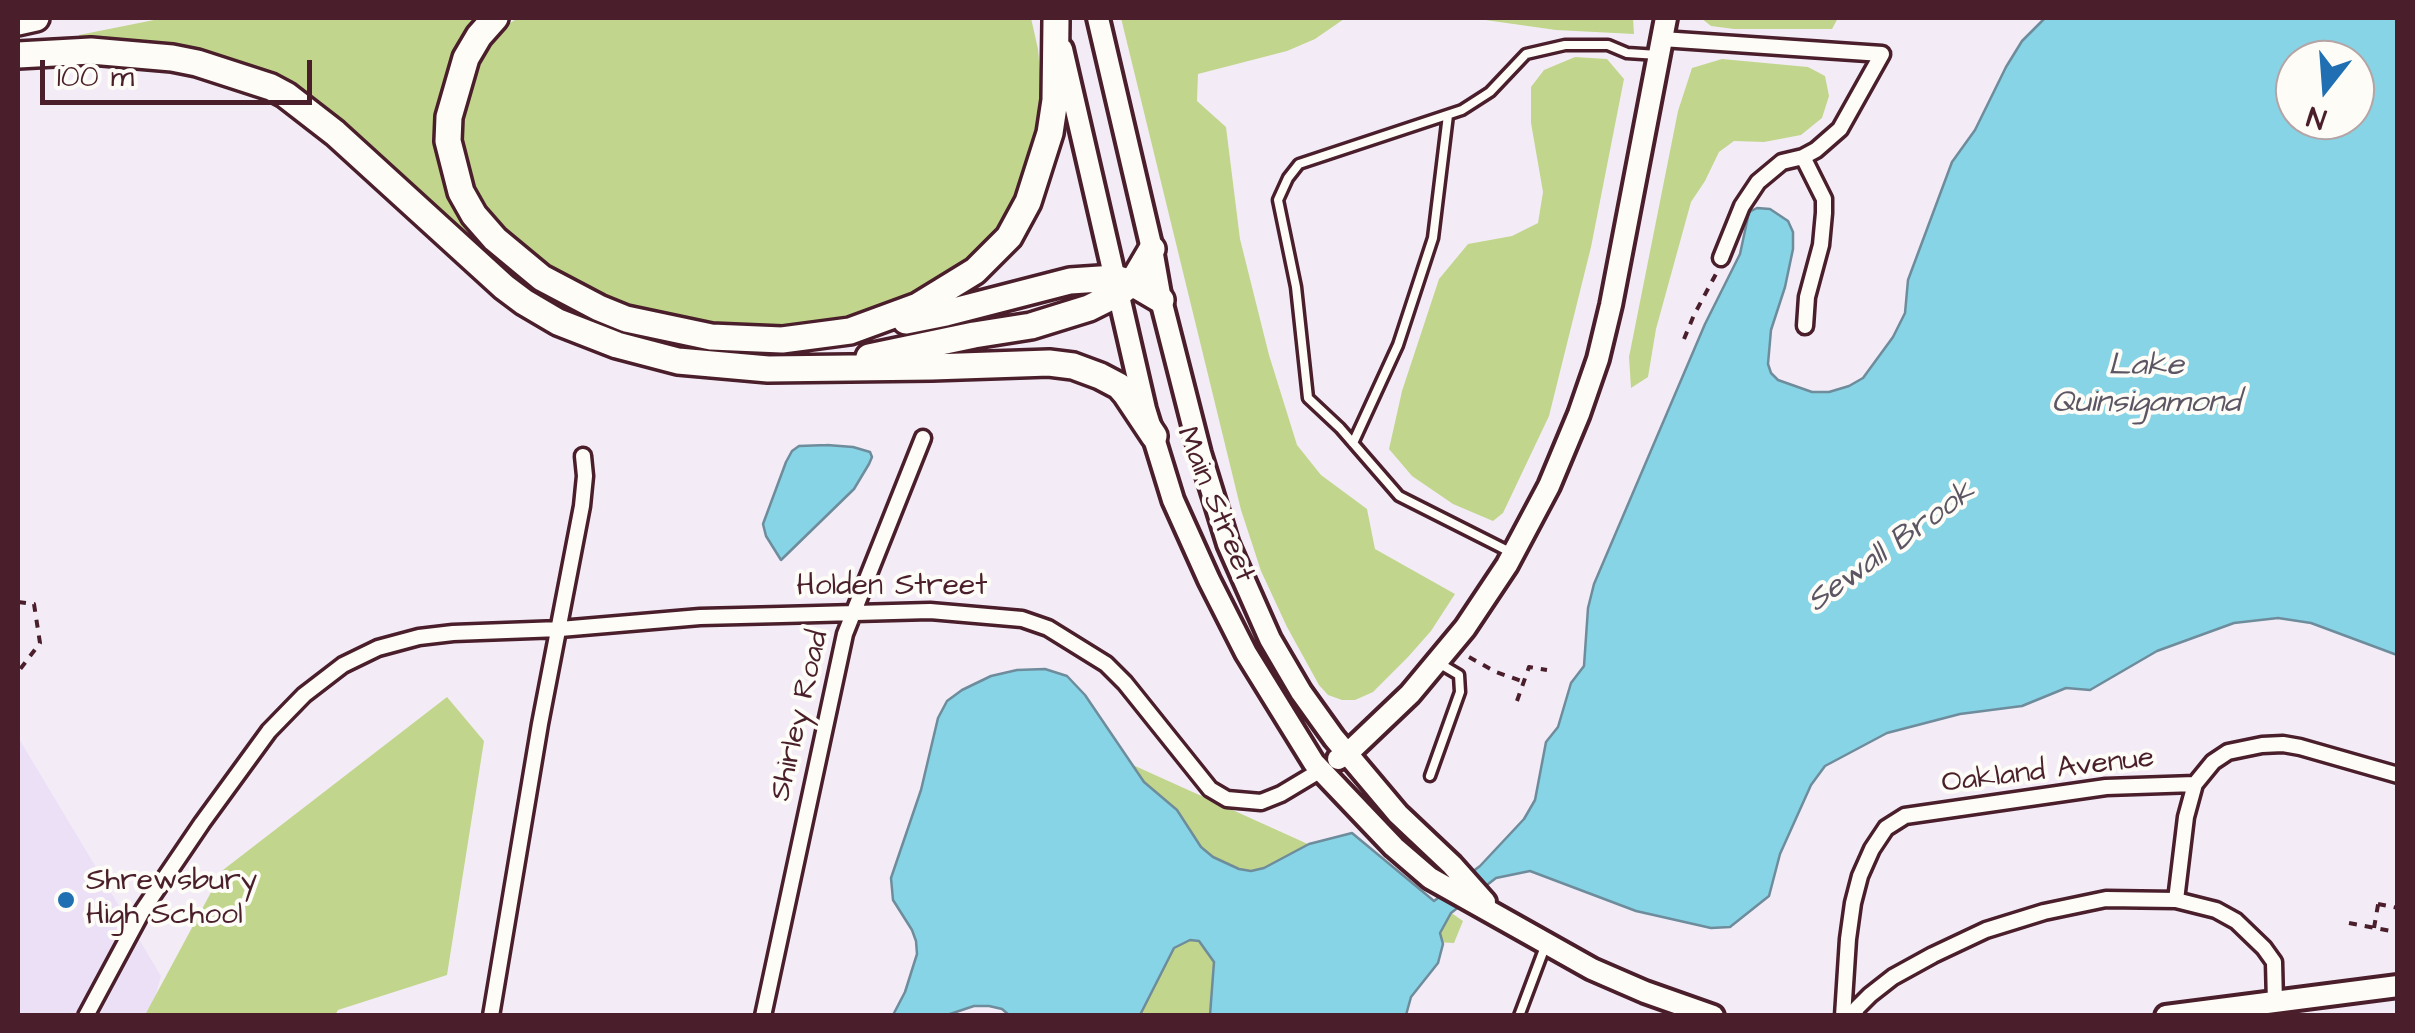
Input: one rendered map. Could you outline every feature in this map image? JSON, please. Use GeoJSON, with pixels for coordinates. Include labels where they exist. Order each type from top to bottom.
{"type":"FeatureCollection","features":[{"type":"Feature","properties":{"kind":"highway"},"geometry":{"type":"LineString","coordinates":[[18,22],[36,18]]}},
{"type":"Feature","properties":{"kind":"highway"},"geometry":{"type":"LineString","coordinates":[[495,18],[478,36],[466,58],[449,116],[448,141],[461,192],[494,239],[542,278],[598,308],[644,323],[711,337],[766,340],[817,337],[946,313],[1070,281],[1122,285],[1161,300]]}},
{"type":"Feature","properties":{"kind":"highway"},"geometry":{"type":"LineString","coordinates":[[850,331],[918,306],[955,285],[975,271],[1008,237],[1028,202],[1050,133],[1055,100],[1055,19]]}},
{"type":"Feature","properties":{"kind":"highway"},"geometry":{"type":"LineString","coordinates":[[18,55],[91,51],[172,58],[198,62],[271,87],[335,133],[504,287],[544,315],[596,338],[661,358],[768,369],[800,367],[848,362],[1031,326],[1064,317],[1122,285],[1152,249]]}},
{"type":"Feature","properties":{"kind":"highway"},"geometry":{"type":"LineString","coordinates":[[800,367],[1049,363],[1072,366],[1119,386],[1154,436]]}},
{"type":"Feature","properties":{"kind":"main road","name":"Main Street"},"geometry":{"type":"LineString","coordinates":[[1098,18],[1161,300],[1200,453],[1228,544],[1270,639],[1346,754],[1495,914]]}},
{"type":"Feature","properties":{"kind":"main road"},"geometry":{"type":"LineString","coordinates":[[1321,770],[1346,754],[1410,694],[1437,662],[1490,593],[1555,472],[1598,358],[1622,254],[1666,18]]}},
{"type":"Feature","properties":{"kind":"main road","name":"Main Street"},"geometry":{"type":"LineString","coordinates":[[1055,19],[1122,285],[1154,436],[1173,500],[1246,653],[1300,742],[1321,770],[1394,847],[1430,878],[1622,983],[1713,1016]]}},
{"type":"Feature","properties":{"kind":"main road"},"geometry":{"type":"LineString","coordinates":[[2166,1016],[2398,986]]}},
{"type":"Feature","properties":{"kind":"main road"},"geometry":{"type":"LineString","coordinates":[[2348,994],[2398,994]]}},
{"type":"Feature","properties":{"kind":"street"},"geometry":{"type":"LineString","coordinates":[[1660,47],[1882,54],[1840,129],[1816,150],[1782,162],[1758,182],[1742,206],[1721,258]]}},
{"type":"Feature","properties":{"kind":"street"},"geometry":{"type":"LineString","coordinates":[[1803,157],[1824,199],[1822,245],[1807,297],[1805,326]]}},
{"type":"Feature","properties":{"kind":"street","name":"Shirley Road"},"geometry":{"type":"LineString","coordinates":[[763,1016],[845,634],[923,438]]}},
{"type":"Feature","properties":{"kind":"street"},"geometry":{"type":"LineString","coordinates":[[491,1016],[584,491],[583,456]]}},
{"type":"Feature","properties":{"kind":"street","name":"Holden Street"},"geometry":{"type":"LineString","coordinates":[[86,1016],[142,910],[269,731],[304,695],[344,665],[378,648],[419,637],[700,617],[930,611],[1022,619],[1048,628],[1106,664],[1210,789],[1227,799],[1261,802],[1321,770]]}},
{"type":"Feature","properties":{"kind":"street","name":"Oakland Avenue"},"geometry":{"type":"LineString","coordinates":[[1843,1016],[1853,903],[1866,862],[1886,828],[1905,816],[2059,792],[2194,784],[2228,752],[2262,745],[2283,744],[2398,775]]}},
{"type":"Feature","properties":{"kind":"street"},"geometry":{"type":"LineString","coordinates":[[2176,900],[2194,784]]}},
{"type":"Feature","properties":{"kind":"street"},"geometry":{"type":"LineString","coordinates":[[1854,1016],[1870,994],[1893,978],[1986,930],[2106,899],[2176,900],[2216,910],[2236,921],[2274,962],[2275,1003]]}},
{"type":"Feature","properties":{"kind":"lane"},"geometry":{"type":"LineString","coordinates":[[1513,554],[1398,496],[1353,442],[1308,398],[1296,287],[1278,200],[1299,164],[1462,110],[1490,92],[1526,54],[1565,45],[1608,44],[1628,53],[1660,47]]}},
{"type":"Feature","properties":{"kind":"lane"},"geometry":{"type":"LineString","coordinates":[[1353,442],[1398,346],[1433,238],[1448,115]]}},
{"type":"Feature","properties":{"kind":"lane"},"geometry":{"type":"LineString","coordinates":[[1430,776],[1460,692],[1460,675],[1437,662]]}},
{"type":"Feature","properties":{"kind":"lane"},"geometry":{"type":"LineString","coordinates":[[1518,1016],[1546,944]]}},
{"type":"Feature","properties":{"kind":"path"},"geometry":{"type":"LineString","coordinates":[[1684,339],[1721,258]]}},
{"type":"Feature","properties":{"kind":"path"},"geometry":{"type":"LineString","coordinates":[[18,602],[34,604],[40,643],[18,672]]}},
{"type":"Feature","properties":{"kind":"path"},"geometry":{"type":"LineString","coordinates":[[1470,656],[1496,672],[1525,682]]}},
{"type":"Feature","properties":{"kind":"path"},"geometry":{"type":"LineString","coordinates":[[1517,701],[1529,667],[1548,670]]}},
{"type":"Feature","properties":{"kind":"path"},"geometry":{"type":"LineString","coordinates":[[2374,928],[2379,901],[2398,908]]}},
{"type":"Feature","properties":{"kind":"path"},"geometry":{"type":"LineString","coordinates":[[2349,922],[2396,932]]}},
{"type":"Feature","properties":{"kind":"shaded area","name":"Shrewsbury High School"},"geometry":{"type":"Polygon","coordinates":[[[18,737],[161,976],[150,1015],[18,1015],[18,737]]]}},
{"type":"Feature","properties":{"kind":"green space"},"geometry":{"type":"Polygon","coordinates":[[[164,18],[485,18],[450,73],[474,232],[504,264],[500,269],[270,79],[79,42],[79,35],[164,18]]]}},
{"type":"Feature","properties":{"kind":"green space"},"geometry":{"type":"Polygon","coordinates":[[[518,18],[1031,18],[1041,84],[1039,126],[1030,169],[1011,216],[973,263],[888,313],[779,334],[639,315],[532,262],[473,196],[463,161],[459,124],[479,57],[499,30],[518,18]]]}},
{"type":"Feature","properties":{"kind":"green space"},"geometry":{"type":"Polygon","coordinates":[[[1121,18],[1357,18],[1344,19],[1315,39],[1287,51],[1198,74],[1197,101],[1226,127],[1240,239],[1297,445],[1321,475],[1367,509],[1375,549],[1455,594],[1408,657],[1373,692],[1355,700],[1328,695],[1319,685],[1261,571],[1241,510],[1121,18]]]}},
{"type":"Feature","properties":{"kind":"green space"},"geometry":{"type":"Polygon","coordinates":[[[1471,18],[1633,18],[1634,34],[1556,30],[1471,18]]]}},
{"type":"Feature","properties":{"kind":"green space"},"geometry":{"type":"Polygon","coordinates":[[[1701,18],[1838,18],[1832,29],[1734,29],[1711,26],[1701,18]]]}},
{"type":"Feature","properties":{"kind":"green space"},"geometry":{"type":"Polygon","coordinates":[[[1575,57],[1607,59],[1624,79],[1591,247],[1549,416],[1503,513],[1493,521],[1453,504],[1412,476],[1389,449],[1402,391],[1439,279],[1468,244],[1512,236],[1538,223],[1543,192],[1531,123],[1531,87],[1544,70],[1575,57]]]}},
{"type":"Feature","properties":{"kind":"green space"},"geometry":{"type":"Polygon","coordinates":[[[1722,59],[1808,67],[1825,76],[1829,96],[1822,118],[1801,135],[1764,142],[1734,141],[1719,152],[1691,202],[1656,329],[1648,377],[1631,388],[1629,357],[1678,111],[1692,68],[1722,59]]]}},
{"type":"Feature","properties":{"kind":"green space"},"geometry":{"type":"Polygon","coordinates":[[[447,697],[484,741],[447,975],[338,1010],[335,1015],[145,1015],[223,870],[447,697]]]}},
{"type":"Feature","properties":{"kind":"green space"},"geometry":{"type":"Polygon","coordinates":[[[1093,747],[1434,901],[1463,921],[1454,943],[1415,941],[1218,875],[1093,747]]]}},
{"type":"Feature","properties":{"kind":"green space"},"geometry":{"type":"Polygon","coordinates":[[[1189,940],[1199,941],[1214,962],[1210,1015],[1140,1016],[1174,948],[1189,940]]]}},
{"type":"Feature","properties":{"kind":"water","name":"Lake Quinsigamond"},"geometry":{"type":"Polygon","coordinates":[[[2045,18],[2397,18],[2397,655],[2311,623],[2278,618],[2234,623],[2157,651],[2090,690],[2066,688],[2022,706],[1960,714],[1887,733],[1825,766],[1811,785],[1780,854],[1769,896],[1730,927],[1711,928],[1636,911],[1530,871],[1496,878],[1451,913],[1440,933],[1443,944],[1438,963],[1411,997],[1406,1015],[1210,1015],[1214,962],[1199,941],[1190,940],[1174,948],[1140,1015],[1009,1015],[1002,1009],[974,1006],[947,1015],[893,1015],[917,954],[912,930],[893,900],[891,878],[921,790],[938,718],[947,701],[991,676],[1045,669],[1067,676],[1085,695],[1144,782],[1177,810],[1201,847],[1239,869],[1264,868],[1309,844],[1352,833],[1434,901],[1480,866],[1524,819],[1535,800],[1546,742],[1558,727],[1571,683],[1584,666],[1588,608],[1594,584],[1705,324],[1740,254],[1749,212],[1770,209],[1788,221],[1793,232],[1785,287],[1771,330],[1771,373],[1778,380],[1812,392],[1849,386],[1863,378],[1905,313],[1908,280],[1952,162],[1975,130],[2022,41],[2045,18]]]}},
{"type":"Feature","properties":{"kind":"water"},"geometry":{"type":"Polygon","coordinates":[[[799,446],[853,447],[870,452],[872,457],[854,489],[781,560],[763,524],[786,462],[799,446]]]}},
{"type":"Feature","properties":{"kind":"place","name":"Shrewsbury High School"},"geometry":{"type":"Point","coordinates":[66,900]}},
{"type":"Feature","properties":{"kind":"water label","name":"Sewall Brook"},"geometry":{"type":"Point","coordinates":[1892,548]}}]}
